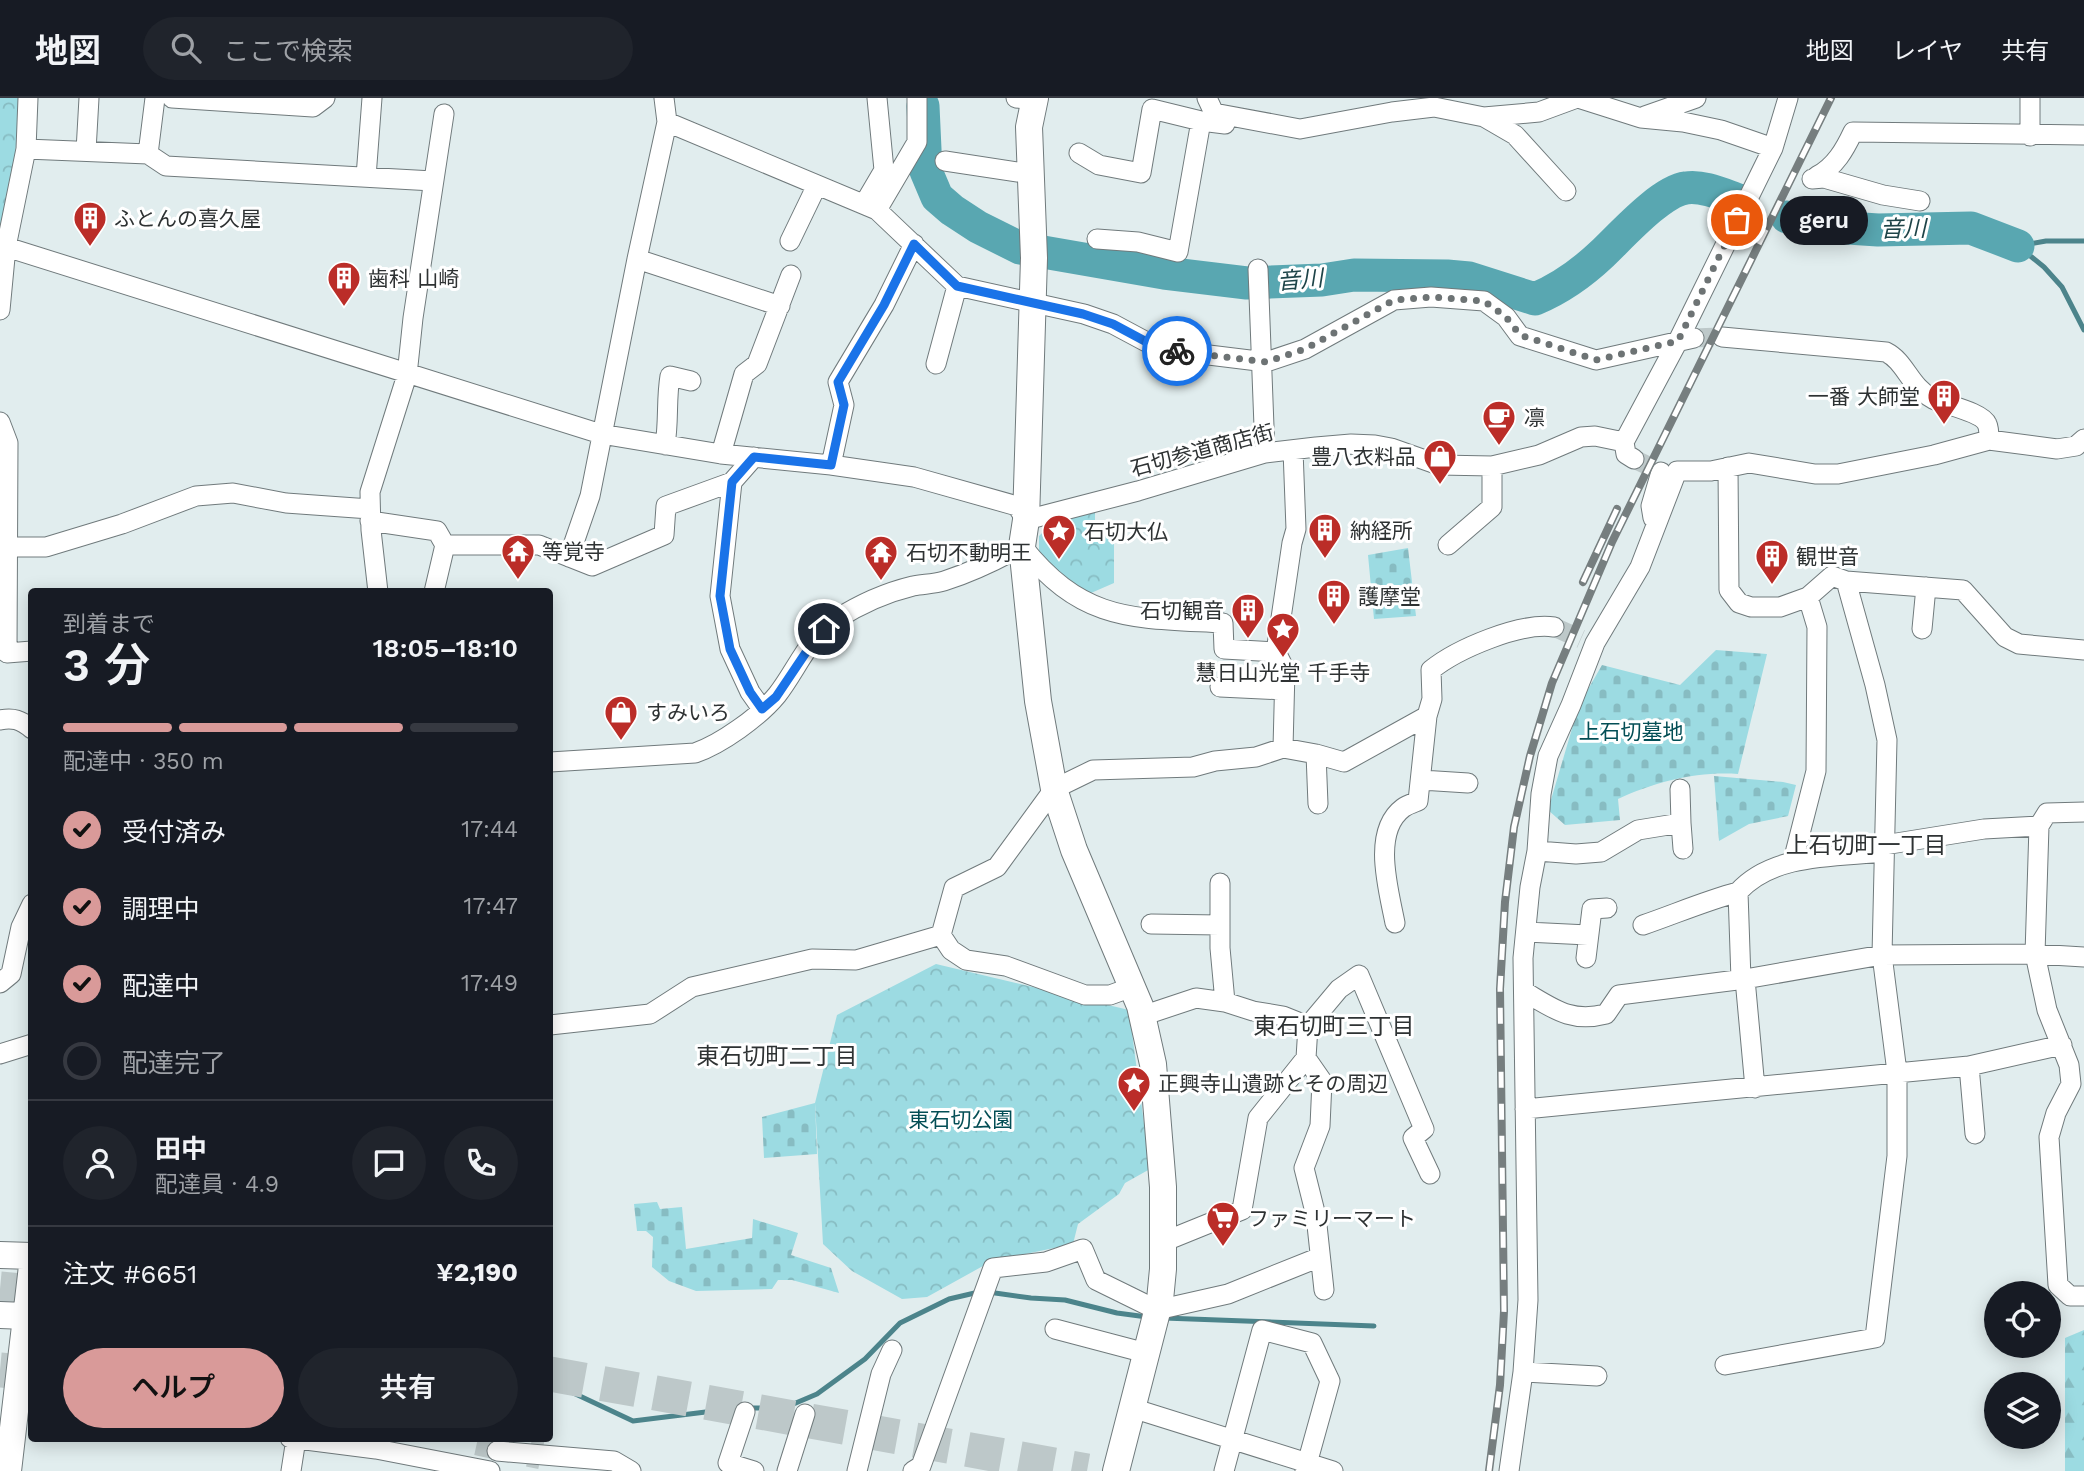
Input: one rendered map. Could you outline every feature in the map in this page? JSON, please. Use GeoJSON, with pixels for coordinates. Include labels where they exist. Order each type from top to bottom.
{"type":"FeatureCollection","features":[{"type":"Feature","properties":{"kind":"street"},"geometry":{"type":"LineString","coordinates":[[0,310],[3,246],[26,149],[28,98]]}},
{"type":"Feature","properties":{"kind":"street"},"geometry":{"type":"LineString","coordinates":[[86,151],[89,98]]}},
{"type":"Feature","properties":{"kind":"street"},"geometry":{"type":"LineString","coordinates":[[148,154],[155,98]]}},
{"type":"Feature","properties":{"kind":"street"},"geometry":{"type":"LineString","coordinates":[[172,98],[313,107],[326,98]]}},
{"type":"Feature","properties":{"kind":"street"},"geometry":{"type":"LineString","coordinates":[[366,177],[372,98]]}},
{"type":"Feature","properties":{"kind":"street"},"geometry":{"type":"LineString","coordinates":[[569,557],[590,496],[667,122],[664,98]]}},
{"type":"Feature","properties":{"kind":"street"},"geometry":{"type":"LineString","coordinates":[[871,207],[884,170],[877,98]]}},
{"type":"Feature","properties":{"kind":"street"},"geometry":{"type":"LineString","coordinates":[[871,207],[917,142],[917,98]]}},
{"type":"Feature","properties":{"kind":"street"},"geometry":{"type":"LineString","coordinates":[[1207,98],[1214,113],[1300,129],[1393,105],[1434,107],[1484,117],[1539,112],[1578,98],[1641,118],[1708,127],[1773,148]]}},
{"type":"Feature","properties":{"kind":"street"},"geometry":{"type":"LineString","coordinates":[[1641,118],[1696,98]]}},
{"type":"Feature","properties":{"kind":"street"},"geometry":{"type":"LineString","coordinates":[[1634,459],[1626,454],[1625,442],[1686,340],[1773,148],[1788,98]]}},
{"type":"Feature","properties":{"kind":"street"},"geometry":{"type":"LineString","coordinates":[[2030,98],[2030,136]]}},
{"type":"Feature","properties":{"kind":"street"},"geometry":{"type":"LineString","coordinates":[[1029,99],[1034,248],[1026,520],[1022,546],[1038,701],[1054,789],[1074,850],[1142,1016],[1153,1064],[1163,1187],[1163,1269],[1157,1310],[1116,1471]]}},
{"type":"Feature","properties":{"kind":"street"},"geometry":{"type":"LineString","coordinates":[[1079,153],[1098,165],[1141,173],[1152,109],[1225,124],[1227,115]]}},
{"type":"Feature","properties":{"kind":"street"},"geometry":{"type":"LineString","coordinates":[[378,588],[370,492],[407,375],[444,114]]}},
{"type":"Feature","properties":{"kind":"street"},"geometry":{"type":"LineString","coordinates":[[1484,117],[1515,135],[1566,191]]}},
{"type":"Feature","properties":{"kind":"street"},"geometry":{"type":"LineString","coordinates":[[1097,239],[1138,242],[1178,252],[1201,121]]}},
{"type":"Feature","properties":{"kind":"street"},"geometry":{"type":"LineString","coordinates":[[667,122],[871,207],[957,286],[1083,314],[1113,324],[1156,347],[1261,362],[1305,349],[1394,300],[1431,297],[1484,301],[1506,317],[1520,335],[1596,360],[1686,340]]}},
{"type":"Feature","properties":{"kind":"street"},"geometry":{"type":"LineString","coordinates":[[1920,201],[1814,177],[1831,165],[1853,132],[2084,135]]}},
{"type":"Feature","properties":{"kind":"street"},"geometry":{"type":"LineString","coordinates":[[26,149],[148,154],[166,166],[433,181]]}},
{"type":"Feature","properties":{"kind":"street"},"geometry":{"type":"LineString","coordinates":[[946,161],[1031,174]]}},
{"type":"Feature","properties":{"kind":"street"},"geometry":{"type":"LineString","coordinates":[[790,242],[817,185]]}},
{"type":"Feature","properties":{"kind":"street"},"geometry":{"type":"LineString","coordinates":[[831,465],[844,405],[838,382],[884,305],[914,244]]}},
{"type":"Feature","properties":{"kind":"street"},"geometry":{"type":"LineString","coordinates":[[3,246],[601,435],[721,454],[914,477],[1017,506],[1026,520]]}},
{"type":"Feature","properties":{"kind":"street"},"geometry":{"type":"LineString","coordinates":[[637,259],[780,306]]}},
{"type":"Feature","properties":{"kind":"street"},"geometry":{"type":"LineString","coordinates":[[1258,269],[1265,453]]}},
{"type":"Feature","properties":{"kind":"street"},"geometry":{"type":"LineString","coordinates":[[721,454],[744,374],[757,364],[791,275]]}},
{"type":"Feature","properties":{"kind":"street"},"geometry":{"type":"LineString","coordinates":[[936,364],[957,286]]}},
{"type":"Feature","properties":{"kind":"street"},"geometry":{"type":"LineString","coordinates":[[1722,337],[1886,352],[1900,361],[1913,384],[1932,398],[1981,416],[1988,424],[1989,440]]}},
{"type":"Feature","properties":{"kind":"street"},"geometry":{"type":"LineString","coordinates":[[665,445],[670,376],[691,381]]}},
{"type":"Feature","properties":{"kind":"street"},"geometry":{"type":"LineString","coordinates":[[0,422],[8,443],[7,653],[28,650]]}},
{"type":"Feature","properties":{"kind":"street","name":"石切参道商店街"},"geometry":{"type":"LineString","coordinates":[[1026,520],[1138,491],[1265,453],[1351,444],[1375,445],[1439,465],[1492,466],[1539,454],[1581,437],[1595,436],[1625,442]]}},
{"type":"Feature","properties":{"kind":"street"},"geometry":{"type":"LineString","coordinates":[[1509,1471],[1523,1372],[1528,1300],[1523,958],[1530,887],[1537,851],[1541,794],[1548,756],[1571,705],[1588,641],[1640,567],[1677,471],[1711,471],[1749,463],[1815,474],[1838,474],[1934,455],[1989,440],[2057,449],[2076,446],[2084,439]]}},
{"type":"Feature","properties":{"kind":"street"},"geometry":{"type":"LineString","coordinates":[[1283,748],[1285,670],[1276,652],[1296,529],[1293,450]]}},
{"type":"Feature","properties":{"kind":"street"},"geometry":{"type":"LineString","coordinates":[[445,545],[539,545],[592,566],[664,535],[666,506],[732,482],[754,457]]}},
{"type":"Feature","properties":{"kind":"street"},"geometry":{"type":"LineString","coordinates":[[1448,545],[1492,507],[1492,466]]}},
{"type":"Feature","properties":{"kind":"street"},"geometry":{"type":"LineString","coordinates":[[1728,467],[1729,590],[1739,603],[1764,608],[1780,607],[1808,597],[1832,576],[1846,581],[1963,590],[2006,637],[2019,643],[2084,650]]}},
{"type":"Feature","properties":{"kind":"street"},"geometry":{"type":"LineString","coordinates":[[1655,533],[1651,506],[1661,472]]}},
{"type":"Feature","properties":{"kind":"street"},"geometry":{"type":"LineString","coordinates":[[732,482],[720,596],[730,649],[750,692],[762,709]]}},
{"type":"Feature","properties":{"kind":"street"},"geometry":{"type":"LineString","coordinates":[[8,547],[46,547],[122,524],[196,496],[233,493],[370,515],[437,531],[445,545],[436,588]]}},
{"type":"Feature","properties":{"kind":"street"},"geometry":{"type":"LineString","coordinates":[[1022,546],[1038,566],[1067,592],[1088,605],[1143,619],[1223,623],[1224,649],[1276,652]]}},
{"type":"Feature","properties":{"kind":"street"},"geometry":{"type":"LineString","coordinates":[[553,762],[695,753],[713,747],[776,697],[817,636],[832,622],[867,601],[890,592],[962,575],[1022,546]]}},
{"type":"Feature","properties":{"kind":"street"},"geometry":{"type":"LineString","coordinates":[[1725,1365],[1875,1338],[1897,1156],[1898,1072],[1882,955],[1887,740],[1875,685],[1846,581]]}},
{"type":"Feature","properties":{"kind":"street"},"geometry":{"type":"LineString","coordinates":[[1922,629],[1926,587]]}},
{"type":"Feature","properties":{"kind":"street"},"geometry":{"type":"LineString","coordinates":[[1793,861],[1816,771],[1817,627],[1808,597]]}},
{"type":"Feature","properties":{"kind":"street"},"geometry":{"type":"LineString","coordinates":[[1395,923],[1384,861],[1387,831],[1402,809],[1418,801],[1427,716],[1432,699],[1431,670],[1447,657],[1502,635],[1544,626],[1554,627]]}},
{"type":"Feature","properties":{"kind":"street"},"geometry":{"type":"LineString","coordinates":[[1220,687],[1284,690]]}},
{"type":"Feature","properties":{"kind":"street"},"geometry":{"type":"LineString","coordinates":[[1132,987],[1110,995],[1084,995],[1006,966],[966,960],[951,950],[941,935],[954,888],[998,867],[1054,789],[1093,770],[1193,767],[1215,761],[1256,757],[1283,748],[1343,762],[1427,716]]}},
{"type":"Feature","properties":{"kind":"street"},"geometry":{"type":"LineString","coordinates":[[0,720],[10,718],[23,721],[28,725]]}},
{"type":"Feature","properties":{"kind":"street"},"geometry":{"type":"LineString","coordinates":[[1316,754],[1318,804]]}},
{"type":"Feature","properties":{"kind":"street"},"geometry":{"type":"LineString","coordinates":[[1421,780],[1468,783]]}},
{"type":"Feature","properties":{"kind":"street"},"geometry":{"type":"LineString","coordinates":[[1680,789],[1683,849]]}},
{"type":"Feature","properties":{"kind":"street"},"geometry":{"type":"LineString","coordinates":[[2084,812],[2047,813],[2039,826],[2035,954],[2047,1010],[2069,1065],[2071,1084],[2056,1113],[2049,1136],[2058,1285],[2070,1296],[2084,1296]]}},
{"type":"Feature","properties":{"kind":"street"},"geometry":{"type":"LineString","coordinates":[[1537,851],[1576,854],[1601,852],[1638,830],[1681,823]]}},
{"type":"Feature","properties":{"kind":"street"},"geometry":{"type":"LineString","coordinates":[[1643,925],[1738,892],[1750,879],[1793,861],[1884,848],[1984,829],[2039,826]]}},
{"type":"Feature","properties":{"kind":"street"},"geometry":{"type":"LineString","coordinates":[[1220,883],[1220,948],[1225,1002]]}},
{"type":"Feature","properties":{"kind":"street"},"geometry":{"type":"LineString","coordinates":[[1738,892],[1743,979],[1755,1088]]}},
{"type":"Feature","properties":{"kind":"street"},"geometry":{"type":"LineString","coordinates":[[1586,958],[1592,909],[1607,908]]}},
{"type":"Feature","properties":{"kind":"street"},"geometry":{"type":"LineString","coordinates":[[0,983],[11,974],[21,927],[28,912]]}},
{"type":"Feature","properties":{"kind":"street"},"geometry":{"type":"LineString","coordinates":[[1151,924],[1220,925]]}},
{"type":"Feature","properties":{"kind":"street"},"geometry":{"type":"LineString","coordinates":[[1526,932],[1588,935]]}},
{"type":"Feature","properties":{"kind":"street"},"geometry":{"type":"LineString","coordinates":[[553,1025],[650,1014],[692,987],[812,959],[856,960],[941,935]]}},
{"type":"Feature","properties":{"kind":"street"},"geometry":{"type":"LineString","coordinates":[[1525,992],[1558,1011],[1586,1019],[1606,1014],[1619,995],[1743,979],[1882,955],[2035,954],[2084,957]]}},
{"type":"Feature","properties":{"kind":"street"},"geometry":{"type":"LineString","coordinates":[[1163,1242],[1196,1231],[1242,1210],[1258,1118],[1306,1058],[1308,1026],[1339,989],[1359,975],[1424,1129],[1413,1138],[1430,1174]]}},
{"type":"Feature","properties":{"kind":"street"},"geometry":{"type":"LineString","coordinates":[[1142,1016],[1196,998],[1283,1016],[1308,1026]]}},
{"type":"Feature","properties":{"kind":"street"},"geometry":{"type":"LineString","coordinates":[[0,1054],[28,1045]]}},
{"type":"Feature","properties":{"kind":"street"},"geometry":{"type":"LineString","coordinates":[[1525,1109],[1969,1066],[2062,1045]]}},
{"type":"Feature","properties":{"kind":"street"},"geometry":{"type":"LineString","coordinates":[[1306,1058],[1322,1081],[1320,1126],[1304,1168],[1315,1216],[1324,1290]]}},
{"type":"Feature","properties":{"kind":"street"},"geometry":{"type":"LineString","coordinates":[[1969,1066],[1975,1134]]}},
{"type":"Feature","properties":{"kind":"street"},"geometry":{"type":"LineString","coordinates":[[913,1471],[920,1466],[993,1268],[1046,1262],[1083,1249],[1097,1280],[1157,1310],[1228,1294],[1320,1257]]}},
{"type":"Feature","properties":{"kind":"street"},"geometry":{"type":"LineString","coordinates":[[0,1255],[28,1256]]}},
{"type":"Feature","properties":{"kind":"street"},"geometry":{"type":"LineString","coordinates":[[8,1471],[23,1405],[12,1316],[28,1276]]}},
{"type":"Feature","properties":{"kind":"street"},"geometry":{"type":"LineString","coordinates":[[1055,1329],[1146,1353]]}},
{"type":"Feature","properties":{"kind":"street"},"geometry":{"type":"LineString","coordinates":[[1224,1471],[1262,1330],[1312,1343],[1330,1381],[1307,1467]]}},
{"type":"Feature","properties":{"kind":"street"},"geometry":{"type":"LineString","coordinates":[[857,1471],[881,1374],[892,1350]]}},
{"type":"Feature","properties":{"kind":"street"},"geometry":{"type":"LineString","coordinates":[[1523,1372],[1597,1376]]}},
{"type":"Feature","properties":{"kind":"street"},"geometry":{"type":"LineString","coordinates":[[1132,1408],[1231,1439],[1307,1467],[1333,1471]]}},
{"type":"Feature","properties":{"kind":"street"},"geometry":{"type":"LineString","coordinates":[[745,1412],[728,1463],[754,1471]]}},
{"type":"Feature","properties":{"kind":"street"},"geometry":{"type":"LineString","coordinates":[[787,1471],[805,1414]]}},
{"type":"Feature","properties":{"kind":"street"},"geometry":{"type":"LineString","coordinates":[[291,1471],[296,1442]]}},
{"type":"Feature","properties":{"kind":"street"},"geometry":{"type":"LineString","coordinates":[[318,1442],[376,1450],[578,1465],[614,1461],[631,1471]]}},
{"type":"Feature","properties":{"kind":"green space"},"geometry":{"type":"Polygon","coordinates":[[[0,98],[20,98],[14,168],[0,232],[0,98]]]}},
{"type":"Feature","properties":{"kind":"green space"},"geometry":{"type":"Polygon","coordinates":[[[1095,509],[1095,526],[1114,525],[1114,583],[1091,593],[1065,581],[1039,559],[1039,536],[1054,521],[1095,509]]]}},
{"type":"Feature","properties":{"kind":"green space"},"geometry":{"type":"Polygon","coordinates":[[[1408,548],[1416,616],[1374,619],[1368,555],[1408,548]]]}},
{"type":"Feature","properties":{"kind":"green space","name":"上石切墓地"},"geometry":{"type":"Polygon","coordinates":[[[1716,650],[1767,654],[1738,774],[1692,776],[1632,793],[1618,799],[1620,820],[1565,825],[1548,810],[1579,705],[1602,665],[1680,685],[1716,650]]]}},
{"type":"Feature","properties":{"kind":"green space"},"geometry":{"type":"Polygon","coordinates":[[[1714,776],[1796,785],[1788,816],[1749,824],[1719,841],[1714,776]]]}},
{"type":"Feature","properties":{"kind":"green space","name":"東石切公園"},"geometry":{"type":"Polygon","coordinates":[[[936,964],[1129,1010],[1150,1169],[1125,1183],[1119,1194],[1078,1224],[1073,1244],[992,1261],[927,1297],[902,1299],[852,1271],[823,1244],[815,1103],[837,1015],[936,964]]]}},
{"type":"Feature","properties":{"kind":"green space"},"geometry":{"type":"Polygon","coordinates":[[[815,1103],[817,1154],[764,1158],[762,1117],[815,1103]]]}},
{"type":"Feature","properties":{"kind":"green space"},"geometry":{"type":"Polygon","coordinates":[[[657,1202],[660,1209],[682,1207],[686,1249],[752,1238],[753,1219],[798,1233],[791,1255],[831,1268],[839,1293],[792,1280],[778,1280],[772,1289],[696,1291],[669,1281],[652,1267],[653,1237],[646,1231],[637,1231],[634,1204],[657,1202]]]}},
{"type":"Feature","properties":{"kind":"green space"},"geometry":{"type":"Polygon","coordinates":[[[2084,1330],[2084,1471],[2065,1471],[2065,1338],[2084,1330]]]}},
{"type":"Feature","properties":{"kind":"waterway","name":"音川"},"geometry":{"type":"LineString","coordinates":[[923,106],[926,171],[937,197],[978,227],[1020,248],[1164,273],[1247,283],[1322,280],[1354,275],[1447,276],[1469,278],[1535,299],[1579,274],[1653,205],[1676,191],[1699,188],[1739,200]]}},
{"type":"Feature","properties":{"kind":"waterway","name":"音川"},"geometry":{"type":"LineString","coordinates":[[1787,217],[1833,227],[1878,230],[1971,228],[2018,246]]}},
{"type":"Feature","properties":{"kind":"waterway"},"geometry":{"type":"LineString","coordinates":[[2018,246],[2046,241],[2084,241]]}},
{"type":"Feature","properties":{"kind":"waterway"},"geometry":{"type":"LineString","coordinates":[[2018,246],[2044,267],[2062,287],[2084,330]]}},
{"type":"Feature","properties":{"kind":"waterway"},"geometry":{"type":"LineString","coordinates":[[553,1383],[633,1421],[738,1408],[784,1408],[817,1394],[865,1359],[900,1323],[949,1299],[979,1292]]}},
{"type":"Feature","properties":{"kind":"waterway"},"geometry":{"type":"LineString","coordinates":[[988,1292],[1065,1300],[1117,1313],[1147,1317]]}},
{"type":"Feature","properties":{"kind":"waterway"},"geometry":{"type":"LineString","coordinates":[[1164,1318],[1374,1326]]}},
{"type":"Feature","properties":{"kind":"tunnel"},"geometry":{"type":"LineString","coordinates":[[1694,338],[1722,337]]}},
{"type":"Feature","properties":{"kind":"tunnel"},"geometry":{"type":"LineString","coordinates":[[1634,459],[1661,472]]}},
{"type":"Feature","properties":{"kind":"tunnel"},"geometry":{"type":"LineString","coordinates":[[1554,627],[1581,639]]}},
{"type":"Feature","properties":{"kind":"tunnel"},"geometry":{"type":"LineString","coordinates":[[0,1289],[28,1292]]}},
{"type":"Feature","properties":{"kind":"tunnel"},"geometry":{"type":"LineString","coordinates":[[0,1370],[28,1373]]}},
{"type":"Feature","properties":{"kind":"tunnel"},"geometry":{"type":"LineString","coordinates":[[553,1375],[1087,1471]]}},
{"type":"Feature","properties":{"kind":"tunnel"},"geometry":{"type":"LineString","coordinates":[[496,1442],[542,1452]]}},
{"type":"Feature","properties":{"kind":"railway"},"geometry":{"type":"LineString","coordinates":[[1489,1471],[1500,1385],[1504,1311],[1500,989],[1505,902],[1514,827],[1530,756],[1552,683],[1612,542],[1831,98]]}},
{"type":"Feature","properties":{"kind":"railway"},"geometry":{"type":"LineString","coordinates":[[1583,582],[1617,509]]}},
{"type":"Feature","properties":{"kind":"way so far"},"geometry":{"type":"LineString","coordinates":[[1177,351],[1266,362],[1305,349],[1394,300],[1431,297],[1484,301],[1506,317],[1520,335],[1596,360],[1623,354],[1678,341],[1737,220]]}},
{"type":"Feature","properties":{"kind":"place","name":"geru"},"geometry":{"type":"Point","coordinates":[1737,220]}},
{"type":"Feature","properties":{"kind":"place","name":"ふとんの喜久屋"},"geometry":{"type":"Point","coordinates":[90,248]}},
{"type":"Feature","properties":{"kind":"place","name":"歯科 山崎"},"geometry":{"type":"Point","coordinates":[344,308]}},
{"type":"Feature","properties":{"kind":"place","name":"一番 大師堂"},"geometry":{"type":"Point","coordinates":[1944,426]}},
{"type":"Feature","properties":{"kind":"place","name":"凛"},"geometry":{"type":"Point","coordinates":[1499,447]}},
{"type":"Feature","properties":{"kind":"place","name":"豊八衣料品"},"geometry":{"type":"Point","coordinates":[1440,486]}},
{"type":"Feature","properties":{"kind":"place","name":"納経所"},"geometry":{"type":"Point","coordinates":[1325,560]}},
{"type":"Feature","properties":{"kind":"place","name":"石切大仏"},"geometry":{"type":"Point","coordinates":[1059,561]}},
{"type":"Feature","properties":{"kind":"place","name":"等覚寺"},"geometry":{"type":"Point","coordinates":[518,581]}},
{"type":"Feature","properties":{"kind":"place","name":"石切不動明王"},"geometry":{"type":"Point","coordinates":[881,582]}},
{"type":"Feature","properties":{"kind":"place","name":"観世音"},"geometry":{"type":"Point","coordinates":[1772,586]}},
{"type":"Feature","properties":{"kind":"place","name":"護摩堂"},"geometry":{"type":"Point","coordinates":[1334,626]}},
{"type":"Feature","properties":{"kind":"place","name":"石切観音"},"geometry":{"type":"Point","coordinates":[1248,640]}},
{"type":"Feature","properties":{"kind":"place","name":"慧日山光堂 千手寺"},"geometry":{"type":"Point","coordinates":[1283,659]}},
{"type":"Feature","properties":{"kind":"place","name":"すみいろ"},"geometry":{"type":"Point","coordinates":[621,742]}},
{"type":"Feature","properties":{"kind":"place","name":"正興寺山遺跡とその周辺"},"geometry":{"type":"Point","coordinates":[1134,1113]}},
{"type":"Feature","properties":{"kind":"place","name":"ファミリーマート"},"geometry":{"type":"Point","coordinates":[1223,1248]}},
{"type":"Feature","properties":{"kind":"district","name":"上石切町一丁目"},"geometry":{"type":"Point","coordinates":[1866,845]}},
{"type":"Feature","properties":{"kind":"district","name":"東石切町三丁目"},"geometry":{"type":"Point","coordinates":[1334,1026]}},
{"type":"Feature","properties":{"kind":"district","name":"東石切町二丁目"},"geometry":{"type":"Point","coordinates":[777,1056]}},
{"type":"Feature","properties":{"kind":"route"},"geometry":{"type":"LineString","coordinates":[[824,629],[776,697],[762,709],[750,692],[730,649],[720,596],[732,482],[754,457],[831,465],[844,405],[838,382],[884,305],[914,244],[957,286],[1083,314],[1113,324],[1156,347],[1177,351]]}}]}
